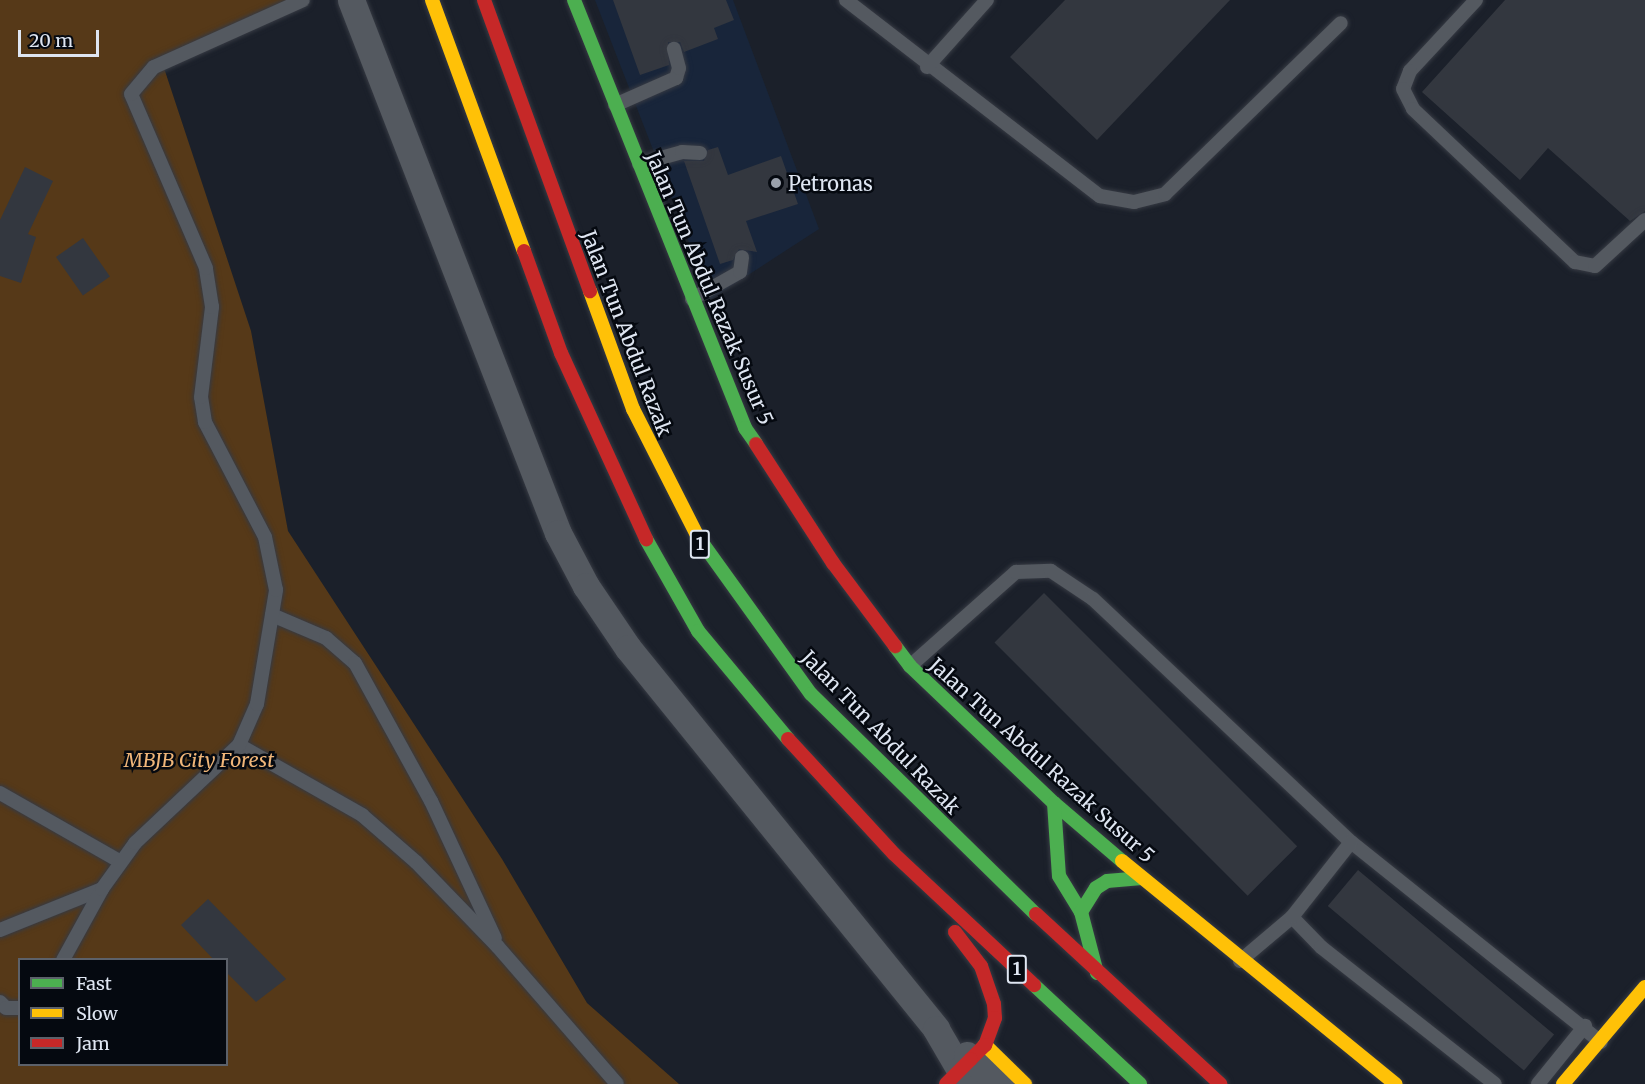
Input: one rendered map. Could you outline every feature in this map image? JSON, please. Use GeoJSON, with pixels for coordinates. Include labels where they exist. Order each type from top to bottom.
{"type":"FeatureCollection","features":[{"type":"Feature","properties":{"kind":"main road","name":"1"},"geometry":{"type":"LineString","coordinates":[[432,0],[561,353],[659,567],[726,669],[894,854],[1140,1084]]}},
{"type":"Feature","properties":{"kind":"main road","name":"Jalan Tun Abdul Razak"},"geometry":{"type":"LineString","coordinates":[[484,0],[610,353],[664,477],[709,558],[811,694],[1097,973],[1220,1084]]}},
{"type":"Feature","properties":{"kind":"main road","name":"Jalan Tun Abdul Razak Susur 5"},"geometry":{"type":"LineString","coordinates":[[574,0],[637,164],[745,428],[822,547],[910,666],[1054,803],[1240,961],[1395,1084]]}},
{"type":"Feature","properties":{"kind":"main road"},"geometry":{"type":"LineString","coordinates":[[1054,803],[1059,876],[1081,912],[1097,973]]}},
{"type":"Feature","properties":{"kind":"main road"},"geometry":{"type":"LineString","coordinates":[[894,854],[981,966],[995,1018],[968,1068],[1025,1084]]}},
{"type":"Feature","properties":{"kind":"main road"},"geometry":{"type":"LineString","coordinates":[[1081,912],[1096,888],[1123,876],[1142,878]]}},
{"type":"Feature","properties":{"kind":"main road"},"geometry":{"type":"LineString","coordinates":[[1563,1084],[1602,1043],[1645,987]]}},
{"type":"Feature","properties":{"kind":"street"},"geometry":{"type":"LineString","coordinates":[[351,0],[558,533],[586,586],[635,657],[968,1068],[1000,1084]]}},
{"type":"Feature","properties":{"kind":"lane"},"geometry":{"type":"LineString","coordinates":[[64,958],[102,889],[135,843],[239,745],[257,704],[276,590],[265,537],[205,422],[201,397],[212,307],[206,268],[131,94],[154,68],[303,0]]}},
{"type":"Feature","properties":{"kind":"lane"},"geometry":{"type":"LineString","coordinates":[[846,0],[927,67],[1100,196],[1134,202],[1165,194],[1341,22]]}},
{"type":"Feature","properties":{"kind":"lane"},"geometry":{"type":"LineString","coordinates":[[927,67],[987,0]]}},
{"type":"Feature","properties":{"kind":"lane"},"geometry":{"type":"LineString","coordinates":[[1476,0],[1410,71],[1403,89],[1413,109],[1575,262],[1595,266],[1645,220]]}},
{"type":"Feature","properties":{"kind":"lane"},"geometry":{"type":"LineString","coordinates":[[614,106],[675,78],[679,68],[674,49]]}},
{"type":"Feature","properties":{"kind":"lane"},"geometry":{"type":"LineString","coordinates":[[637,164],[682,152],[700,153]]}},
{"type":"Feature","properties":{"kind":"lane"},"geometry":{"type":"LineString","coordinates":[[692,299],[740,272],[742,257]]}},
{"type":"Feature","properties":{"kind":"lane"},"geometry":{"type":"LineString","coordinates":[[910,666],[1016,572],[1051,571],[1093,599],[1351,842],[1585,1026],[1602,1043]]}},
{"type":"Feature","properties":{"kind":"lane"},"geometry":{"type":"LineString","coordinates":[[272,615],[326,638],[355,663],[440,820],[498,947]]}},
{"type":"Feature","properties":{"kind":"lane"},"geometry":{"type":"LineString","coordinates":[[239,745],[362,815],[416,862],[498,947],[617,1084]]}},
{"type":"Feature","properties":{"kind":"lane"},"geometry":{"type":"LineString","coordinates":[[0,793],[121,862]]}},
{"type":"Feature","properties":{"kind":"lane"},"geometry":{"type":"LineString","coordinates":[[1240,961],[1292,917],[1351,842]]}},
{"type":"Feature","properties":{"kind":"lane"},"geometry":{"type":"LineString","coordinates":[[0,930],[102,889]]}},
{"type":"Feature","properties":{"kind":"lane"},"geometry":{"type":"LineString","coordinates":[[1292,917],[1321,946],[1495,1084]]}},
{"type":"Feature","properties":{"kind":"lane"},"geometry":{"type":"LineString","coordinates":[[0,1002],[6,1008],[18,1008]]}},
{"type":"Feature","properties":{"kind":"lane"},"geometry":{"type":"LineString","coordinates":[[1538,1084],[1585,1026]]}},
{"type":"Feature","properties":{"kind":"shaded area"},"geometry":{"type":"Polygon","coordinates":[[[595,0],[733,0],[819,229],[711,299],[595,0]]]}},
{"type":"Feature","properties":{"kind":"green space","name":"MBJB City Forest"},"geometry":{"type":"Polygon","coordinates":[[[0,0],[305,0],[164,68],[251,331],[288,531],[502,859],[587,1003],[679,1084],[0,1084],[0,0]]]}},
{"type":"Feature","properties":{"kind":"building"},"geometry":{"type":"Polygon","coordinates":[[[613,0],[726,0],[734,20],[714,28],[718,39],[684,52],[680,42],[668,42],[669,65],[640,75],[613,0]]]}},
{"type":"Feature","properties":{"kind":"building"},"geometry":{"type":"Polygon","coordinates":[[[1065,0],[1230,0],[1097,140],[1010,57],[1065,0]]]}},
{"type":"Feature","properties":{"kind":"building"},"geometry":{"type":"Polygon","coordinates":[[[1505,0],[1645,0],[1645,211],[1630,221],[1548,148],[1520,180],[1422,92],[1505,0]]]}},
{"type":"Feature","properties":{"kind":"building"},"geometry":{"type":"Polygon","coordinates":[[[718,147],[728,175],[781,156],[798,204],[746,221],[757,252],[739,249],[733,260],[720,264],[684,161],[704,161],[708,150],[718,147]]]}},
{"type":"Feature","properties":{"kind":"building"},"geometry":{"type":"Polygon","coordinates":[[[25,167],[53,181],[28,234],[36,237],[21,283],[0,276],[0,220],[25,167]]]}},
{"type":"Feature","properties":{"kind":"building"},"geometry":{"type":"Polygon","coordinates":[[[83,238],[110,277],[83,295],[56,257],[83,238]]]}},
{"type":"Feature","properties":{"kind":"building"},"geometry":{"type":"Polygon","coordinates":[[[1044,593],[1297,846],[1248,896],[995,642],[1044,593]]]}},
{"type":"Feature","properties":{"kind":"building"},"geometry":{"type":"Polygon","coordinates":[[[1358,870],[1554,1035],[1524,1071],[1328,906],[1358,870]]]}},
{"type":"Feature","properties":{"kind":"building"},"geometry":{"type":"Polygon","coordinates":[[[208,899],[286,979],[256,1002],[228,974],[228,958],[212,958],[181,925],[208,899]]]}},
{"type":"Feature","properties":{"kind":"traffic: fast"},"geometry":{"type":"LineString","coordinates":[[574,0],[745,428],[756,444]]}},
{"type":"Feature","properties":{"kind":"traffic: fast"},"geometry":{"type":"LineString","coordinates":[[698,537],[811,694],[1036,914]]}},
{"type":"Feature","properties":{"kind":"traffic: fast"},"geometry":{"type":"LineString","coordinates":[[646,539],[698,631],[788,739]]}},
{"type":"Feature","properties":{"kind":"traffic: fast"},"geometry":{"type":"LineString","coordinates":[[895,646],[910,666],[1054,803],[1122,861]]}},
{"type":"Feature","properties":{"kind":"traffic: fast"},"geometry":{"type":"LineString","coordinates":[[1054,803],[1059,876],[1081,912],[1097,973]]}},
{"type":"Feature","properties":{"kind":"traffic: fast"},"geometry":{"type":"LineString","coordinates":[[1081,912],[1096,888],[1107,881],[1142,878]]}},
{"type":"Feature","properties":{"kind":"traffic: fast"},"geometry":{"type":"LineString","coordinates":[[1034,985],[1140,1084]]}},
{"type":"Feature","properties":{"kind":"traffic: slow"},"geometry":{"type":"LineString","coordinates":[[432,0],[524,251]]}},
{"type":"Feature","properties":{"kind":"traffic: slow"},"geometry":{"type":"LineString","coordinates":[[590,291],[633,409],[698,537]]}},
{"type":"Feature","properties":{"kind":"traffic: slow"},"geometry":{"type":"LineString","coordinates":[[1122,861],[1395,1084]]}},
{"type":"Feature","properties":{"kind":"traffic: slow"},"geometry":{"type":"LineString","coordinates":[[1563,1084],[1645,987]]}},
{"type":"Feature","properties":{"kind":"traffic: slow"},"geometry":{"type":"LineString","coordinates":[[985,1045],[1025,1084]]}},
{"type":"Feature","properties":{"kind":"traffic: jam"},"geometry":{"type":"LineString","coordinates":[[484,0],[590,291]]}},
{"type":"Feature","properties":{"kind":"traffic: jam"},"geometry":{"type":"LineString","coordinates":[[524,251],[561,353],[646,539]]}},
{"type":"Feature","properties":{"kind":"traffic: jam"},"geometry":{"type":"LineString","coordinates":[[756,444],[833,563],[895,646]]}},
{"type":"Feature","properties":{"kind":"traffic: jam"},"geometry":{"type":"LineString","coordinates":[[788,739],[894,854],[1034,985]]}},
{"type":"Feature","properties":{"kind":"traffic: jam"},"geometry":{"type":"LineString","coordinates":[[1036,914],[1220,1084]]}},
{"type":"Feature","properties":{"kind":"traffic: jam"},"geometry":{"type":"LineString","coordinates":[[955,932],[981,966],[994,1004],[995,1018],[985,1045],[971,1059]]}},
{"type":"Feature","properties":{"kind":"traffic: jam"},"geometry":{"type":"LineString","coordinates":[[946,1084],[971,1059]]}},
{"type":"Feature","properties":{"kind":"place","name":"Petronas"},"geometry":{"type":"Point","coordinates":[776,183]}}]}
